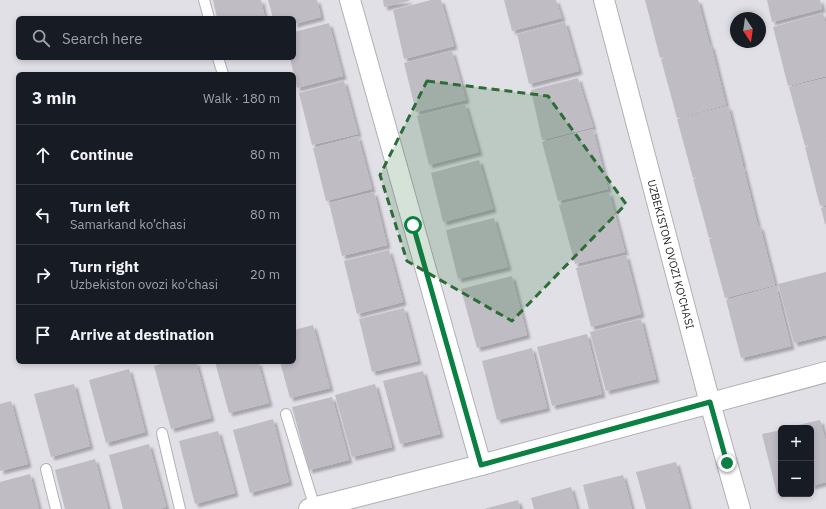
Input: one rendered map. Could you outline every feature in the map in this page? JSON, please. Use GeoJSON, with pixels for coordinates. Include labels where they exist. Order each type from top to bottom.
{"type":"FeatureCollection","features":[{"type":"Feature","properties":{"kind":"street"},"geometry":{"type":"LineString","coordinates":[[350,0],[481,465]]}},
{"type":"Feature","properties":{"kind":"street","name":"UZBEKISTON OVOZI KO'CHASI"},"geometry":{"type":"LineString","coordinates":[[604,0],[710,402],[740,509]]}},
{"type":"Feature","properties":{"kind":"street"},"geometry":{"type":"LineString","coordinates":[[312,508],[481,465],[710,402],[826,372]]}},
{"type":"Feature","properties":{"kind":"lane"},"geometry":{"type":"LineString","coordinates":[[204,0],[208,16]]}},
{"type":"Feature","properties":{"kind":"lane"},"geometry":{"type":"LineString","coordinates":[[219,60],[222,72]]}},
{"type":"Feature","properties":{"kind":"lane"},"geometry":{"type":"LineString","coordinates":[[286,414],[312,508]]}},
{"type":"Feature","properties":{"kind":"lane"},"geometry":{"type":"LineString","coordinates":[[162,434],[180,509]]}},
{"type":"Feature","properties":{"kind":"lane"},"geometry":{"type":"LineString","coordinates":[[46,469],[56,509]]}},
{"type":"Feature","properties":{"kind":"highlighted area"},"geometry":{"type":"Polygon","coordinates":[[[427,81],[548,96],[626,204],[512,321],[407,261],[380,175],[427,81]]]}},
{"type":"Feature","properties":{"kind":"building"},"geometry":{"type":"Polygon","coordinates":[[[213,0],[261,0],[265,16],[217,16],[213,0]]]}},
{"type":"Feature","properties":{"kind":"building"},"geometry":{"type":"Polygon","coordinates":[[[268,0],[317,0],[321,17],[296,23],[296,16],[272,16],[268,0]]]}},
{"type":"Feature","properties":{"kind":"building"},"geometry":{"type":"Polygon","coordinates":[[[383,0],[409,0],[409,1],[384,7],[383,0]]]}},
{"type":"Feature","properties":{"kind":"building"},"geometry":{"type":"Polygon","coordinates":[[[431,0],[441,0],[454,46],[404,59],[393,10],[431,0]]]}},
{"type":"Feature","properties":{"kind":"building"},"geometry":{"type":"Polygon","coordinates":[[[504,0],[556,0],[562,18],[512,31],[504,0]]]}},
{"type":"Feature","properties":{"kind":"building"},"geometry":{"type":"Polygon","coordinates":[[[645,0],[698,0],[726,105],[677,118],[661,59],[698,48],[660,58],[645,0]]]}},
{"type":"Feature","properties":{"kind":"building"},"geometry":{"type":"Polygon","coordinates":[[[767,0],[820,0],[822,9],[772,22],[767,0]]]}},
{"type":"Feature","properties":{"kind":"building"},"geometry":{"type":"Polygon","coordinates":[[[823,13],[826,25],[826,76],[788,86],[773,27],[823,13]]]}},
{"type":"Feature","properties":{"kind":"building"},"geometry":{"type":"Polygon","coordinates":[[[565,22],[579,71],[529,84],[517,34],[565,22]]]}},
{"type":"Feature","properties":{"kind":"building"},"geometry":{"type":"Polygon","coordinates":[[[329,23],[343,76],[297,88],[296,72],[293,72],[290,60],[296,60],[296,31],[329,23]]]}},
{"type":"Feature","properties":{"kind":"building"},"geometry":{"type":"Polygon","coordinates":[[[452,51],[466,100],[416,112],[404,63],[452,51]]]}},
{"type":"Feature","properties":{"kind":"building"},"geometry":{"type":"Polygon","coordinates":[[[578,78],[593,127],[542,140],[531,90],[578,78]]]}},
{"type":"Feature","properties":{"kind":"building"},"geometry":{"type":"Polygon","coordinates":[[[826,78],[826,141],[805,146],[789,87],[826,78]]]}},
{"type":"Feature","properties":{"kind":"building"},"geometry":{"type":"Polygon","coordinates":[[[344,81],[358,134],[312,145],[299,93],[344,81]]]}},
{"type":"Feature","properties":{"kind":"building"},"geometry":{"type":"Polygon","coordinates":[[[465,104],[479,152],[429,165],[417,116],[465,104]]]}},
{"type":"Feature","properties":{"kind":"building"},"geometry":{"type":"Polygon","coordinates":[[[728,106],[743,165],[693,178],[677,119],[728,106]]]}},
{"type":"Feature","properties":{"kind":"building"},"geometry":{"type":"Polygon","coordinates":[[[593,129],[608,189],[558,201],[542,142],[593,129]]]}},
{"type":"Feature","properties":{"kind":"building"},"geometry":{"type":"Polygon","coordinates":[[[358,136],[372,189],[326,201],[313,148],[358,136]]]}},
{"type":"Feature","properties":{"kind":"building"},"geometry":{"type":"Polygon","coordinates":[[[826,142],[826,205],[820,206],[805,147],[826,142]]]}},
{"type":"Feature","properties":{"kind":"building"},"geometry":{"type":"Polygon","coordinates":[[[479,160],[493,209],[443,222],[431,173],[479,160]]]}},
{"type":"Feature","properties":{"kind":"building"},"geometry":{"type":"Polygon","coordinates":[[[743,166],[758,226],[709,238],[693,179],[743,166]]]}},
{"type":"Feature","properties":{"kind":"building"},"geometry":{"type":"Polygon","coordinates":[[[374,192],[387,245],[342,256],[329,203],[374,192]]]}},
{"type":"Feature","properties":{"kind":"building"},"geometry":{"type":"Polygon","coordinates":[[[609,192],[625,252],[575,264],[559,205],[609,192]]]}},
{"type":"Feature","properties":{"kind":"building"},"geometry":{"type":"Polygon","coordinates":[[[826,207],[826,224],[825,224],[821,208],[826,207]]]}},
{"type":"Feature","properties":{"kind":"building"},"geometry":{"type":"Polygon","coordinates":[[[494,218],[508,267],[458,279],[446,230],[494,218]]]}},
{"type":"Feature","properties":{"kind":"building"},"geometry":{"type":"Polygon","coordinates":[[[760,226],[775,285],[725,298],[709,239],[760,226]]]}},
{"type":"Feature","properties":{"kind":"building"},"geometry":{"type":"Polygon","coordinates":[[[389,250],[403,302],[357,314],[344,261],[389,250]]]}},
{"type":"Feature","properties":{"kind":"building"},"geometry":{"type":"Polygon","coordinates":[[[626,255],[641,314],[591,327],[576,268],[626,255]]]}},
{"type":"Feature","properties":{"kind":"building"},"geometry":{"type":"Polygon","coordinates":[[[826,272],[826,335],[794,343],[778,284],[826,272]]]}},
{"type":"Feature","properties":{"kind":"building"},"geometry":{"type":"Polygon","coordinates":[[[512,276],[527,335],[477,348],[461,289],[512,276]]]}},
{"type":"Feature","properties":{"kind":"building"},"geometry":{"type":"Polygon","coordinates":[[[776,286],[791,346],[741,358],[726,300],[776,286]]]}},
{"type":"Feature","properties":{"kind":"building"},"geometry":{"type":"Polygon","coordinates":[[[404,308],[418,361],[372,372],[359,319],[404,308]]]}},
{"type":"Feature","properties":{"kind":"building"},"geometry":{"type":"Polygon","coordinates":[[[641,319],[656,379],[606,391],[590,332],[641,319]]]}},
{"type":"Feature","properties":{"kind":"building"},"geometry":{"type":"Polygon","coordinates":[[[313,325],[330,388],[290,398],[281,364],[296,364],[296,329],[313,325]]]}},
{"type":"Feature","properties":{"kind":"building"},"geometry":{"type":"Polygon","coordinates":[[[587,334],[602,394],[552,406],[537,347],[587,334]]]}},
{"type":"Feature","properties":{"kind":"building"},"geometry":{"type":"Polygon","coordinates":[[[532,348],[547,408],[497,420],[482,361],[532,348]]]}},
{"type":"Feature","properties":{"kind":"building"},"geometry":{"type":"Polygon","coordinates":[[[161,364],[197,364],[211,418],[171,429],[154,366],[161,364]]]}},
{"type":"Feature","properties":{"kind":"building"},"geometry":{"type":"Polygon","coordinates":[[[216,364],[259,364],[269,403],[229,413],[216,364]]]}},
{"type":"Feature","properties":{"kind":"building"},"geometry":{"type":"Polygon","coordinates":[[[129,369],[145,432],[106,443],[89,380],[129,369]]]}},
{"type":"Feature","properties":{"kind":"building"},"geometry":{"type":"Polygon","coordinates":[[[423,371],[440,434],[400,444],[383,381],[423,371]]]}},
{"type":"Feature","properties":{"kind":"building"},"geometry":{"type":"Polygon","coordinates":[[[74,384],[90,446],[51,457],[34,394],[74,384]]]}},
{"type":"Feature","properties":{"kind":"building"},"geometry":{"type":"Polygon","coordinates":[[[375,384],[392,447],[352,457],[335,395],[375,384]]]}},
{"type":"Feature","properties":{"kind":"building"},"geometry":{"type":"Polygon","coordinates":[[[332,397],[349,460],[309,470],[292,407],[332,397]]]}},
{"type":"Feature","properties":{"kind":"building"},"geometry":{"type":"Polygon","coordinates":[[[11,401],[28,464],[0,471],[0,404],[11,401]]]}},
{"type":"Feature","properties":{"kind":"building"},"geometry":{"type":"Polygon","coordinates":[[[273,419],[289,482],[250,493],[233,430],[273,419]]]}},
{"type":"Feature","properties":{"kind":"building"},"geometry":{"type":"Polygon","coordinates":[[[820,420],[826,442],[826,482],[814,485],[814,425],[798,425],[820,420]]]}},
{"type":"Feature","properties":{"kind":"building"},"geometry":{"type":"Polygon","coordinates":[[[218,431],[235,493],[195,504],[179,441],[218,431]]]}},
{"type":"Feature","properties":{"kind":"building"},"geometry":{"type":"Polygon","coordinates":[[[778,431],[778,494],[777,494],[762,434],[778,431]]]}},
{"type":"Feature","properties":{"kind":"building"},"geometry":{"type":"Polygon","coordinates":[[[149,444],[166,507],[160,509],[123,509],[109,455],[149,444]]]}},
{"type":"Feature","properties":{"kind":"building"},"geometry":{"type":"Polygon","coordinates":[[[95,459],[108,509],[65,509],[55,470],[95,459]]]}},
{"type":"Feature","properties":{"kind":"building"},"geometry":{"type":"Polygon","coordinates":[[[676,462],[689,509],[646,509],[636,472],[676,462]]]}},
{"type":"Feature","properties":{"kind":"building"},"geometry":{"type":"Polygon","coordinates":[[[30,474],[39,509],[0,509],[0,482],[30,474]]]}},
{"type":"Feature","properties":{"kind":"building"},"geometry":{"type":"Polygon","coordinates":[[[623,475],[632,509],[589,509],[583,485],[623,475]]]}},
{"type":"Feature","properties":{"kind":"building"},"geometry":{"type":"Polygon","coordinates":[[[571,487],[577,509],[534,509],[531,498],[571,487]]]}},
{"type":"Feature","properties":{"kind":"building"},"geometry":{"type":"Polygon","coordinates":[[[518,500],[520,509],[484,509],[518,500]]]}},
{"type":"Feature","properties":{"kind":"route"},"geometry":{"type":"LineString","coordinates":[[413,225],[481,465],[710,402],[727,463]]}}]}
